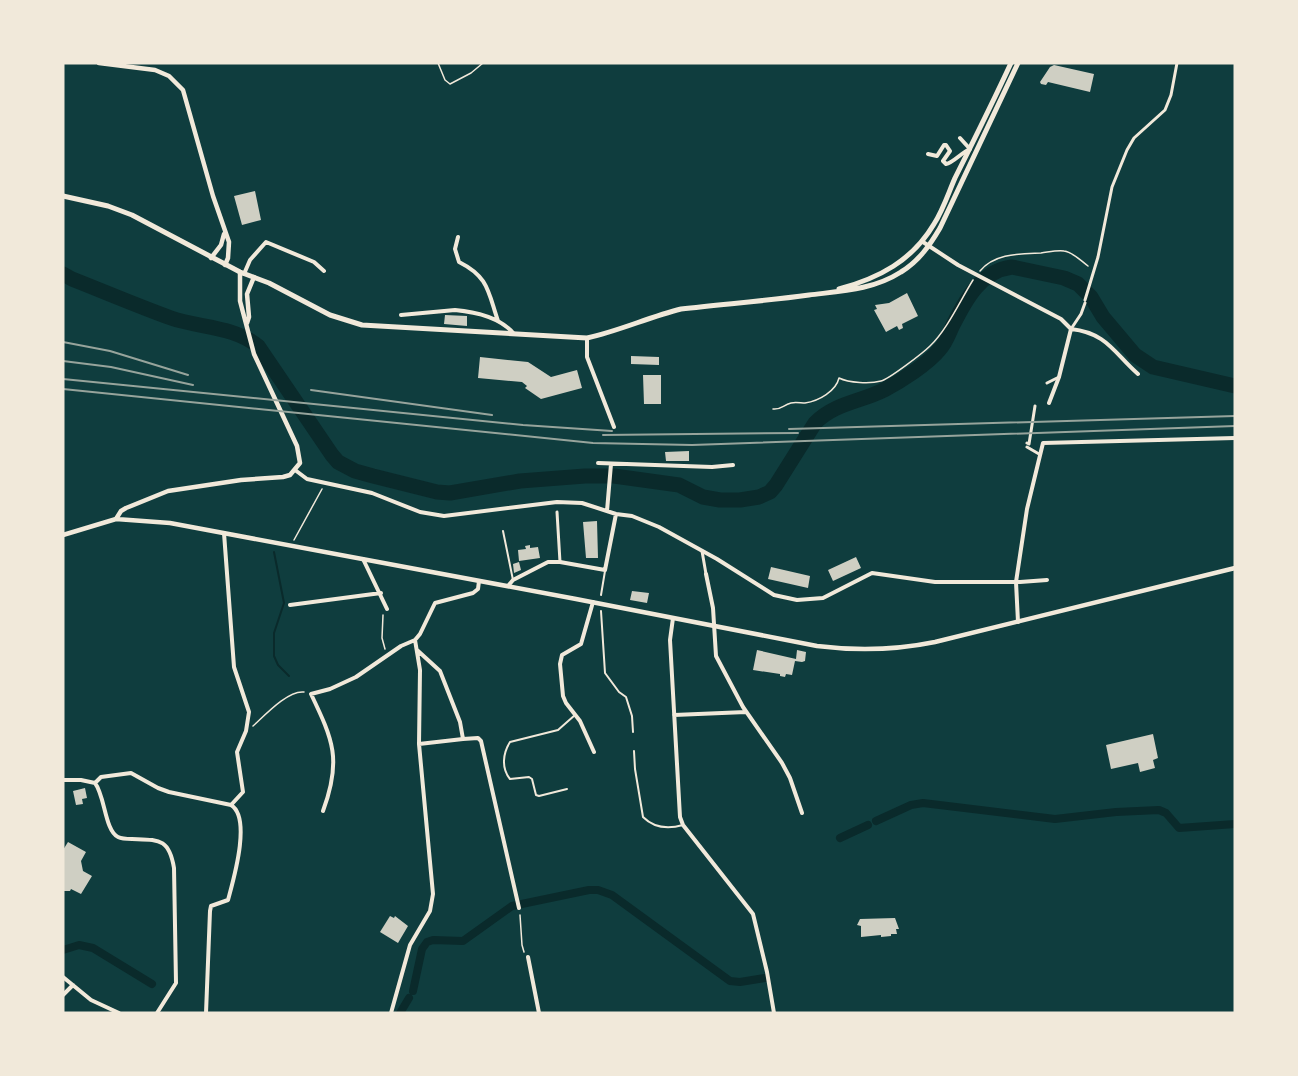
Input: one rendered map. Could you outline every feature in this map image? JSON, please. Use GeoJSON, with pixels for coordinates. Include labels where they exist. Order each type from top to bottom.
{"type":"FeatureCollection","features":[{"type":"Feature","properties":{"kind":"main road"},"geometry":{"type":"LineString","coordinates":[[823,293],[862,282],[895,267],[922,242],[935,224],[1011,63]]}},
{"type":"Feature","properties":{"kind":"main road"},"geometry":{"type":"LineString","coordinates":[[63,196],[108,206],[132,215],[225,265],[269,283],[330,315],[362,326],[587,338],[681,309],[848,291],[881,282],[900,273],[914,263],[929,247],[940,228],[1018,63]]}},
{"type":"Feature","properties":{"kind":"main road"},"geometry":{"type":"LineString","coordinates":[[969,167],[970,149]]}},
{"type":"Feature","properties":{"kind":"main road"},"geometry":{"type":"LineString","coordinates":[[954,181],[961,183]]}},
{"type":"Feature","properties":{"kind":"street"},"geometry":{"type":"LineString","coordinates":[[99,63],[154,70],[169,76],[183,90],[229,242],[225,265]]}},
{"type":"Feature","properties":{"kind":"street"},"geometry":{"type":"LineString","coordinates":[[1049,403],[1059,377],[1071,328],[1081,314],[1085,302],[1112,187],[1134,138],[1165,110],[1172,95],[1177,63]]}},
{"type":"Feature","properties":{"kind":"street"},"geometry":{"type":"LineString","coordinates":[[928,154],[937,156],[946,145],[950,151],[943,161],[946,164],[950,163],[961,152],[970,149],[960,138]]}},
{"type":"Feature","properties":{"kind":"street"},"geometry":{"type":"LineString","coordinates":[[211,258],[221,245],[224,231]]}},
{"type":"Feature","properties":{"kind":"street"},"geometry":{"type":"LineString","coordinates":[[458,237],[455,249],[459,262],[475,271],[483,279],[498,321]]}},
{"type":"Feature","properties":{"kind":"street"},"geometry":{"type":"LineString","coordinates":[[116,519],[126,508],[168,491],[241,480],[283,477],[295,470],[300,463],[297,446],[254,354],[240,302],[242,273],[266,242],[314,262],[324,271]]}},
{"type":"Feature","properties":{"kind":"street"},"geometry":{"type":"LineString","coordinates":[[922,242],[974,273],[1061,319],[1071,328],[1100,336],[1138,374]]}},
{"type":"Feature","properties":{"kind":"street"},"geometry":{"type":"LineString","coordinates":[[247,322],[249,317],[247,294],[254,277]]}},
{"type":"Feature","properties":{"kind":"street"},"geometry":{"type":"LineString","coordinates":[[401,315],[455,310],[498,321],[507,325],[515,335]]}},
{"type":"Feature","properties":{"kind":"street"},"geometry":{"type":"LineString","coordinates":[[587,338],[588,359],[614,428]]}},
{"type":"Feature","properties":{"kind":"street"},"geometry":{"type":"LineString","coordinates":[[1047,383],[1059,377]]}},
{"type":"Feature","properties":{"kind":"street"},"geometry":{"type":"LineString","coordinates":[[1035,406],[1027,445],[1039,454]]}},
{"type":"Feature","properties":{"kind":"street"},"geometry":{"type":"LineString","coordinates":[[1018,622],[1016,582],[1027,509],[1043,442],[1235,438]]}},
{"type":"Feature","properties":{"kind":"street"},"geometry":{"type":"LineString","coordinates":[[598,463],[611,466],[712,467],[733,465]]}},
{"type":"Feature","properties":{"kind":"street"},"geometry":{"type":"LineString","coordinates":[[607,511],[611,466]]}},
{"type":"Feature","properties":{"kind":"street"},"geometry":{"type":"LineString","coordinates":[[295,470],[307,479],[372,493],[431,515],[444,516],[566,501],[632,516],[659,527],[774,595],[797,600],[823,598],[872,573],[935,582],[1047,580]]}},
{"type":"Feature","properties":{"kind":"street"},"geometry":{"type":"LineString","coordinates":[[557,512],[560,562]]}},
{"type":"Feature","properties":{"kind":"street"},"geometry":{"type":"LineString","coordinates":[[508,586],[513,580],[548,562],[605,570],[616,514]]}},
{"type":"Feature","properties":{"kind":"street"},"geometry":{"type":"LineString","coordinates":[[63,536],[116,519],[170,523],[841,649],[885,649],[935,642],[1235,568]]}},
{"type":"Feature","properties":{"kind":"street"},"geometry":{"type":"LineString","coordinates":[[224,533],[234,667],[249,717],[237,752],[243,792],[231,805]]}},
{"type":"Feature","properties":{"kind":"street"},"geometry":{"type":"LineString","coordinates":[[702,551],[714,626],[716,656],[746,712],[782,763],[790,778],[802,813]]}},
{"type":"Feature","properties":{"kind":"street"},"geometry":{"type":"LineString","coordinates":[[363,559],[387,609]]}},
{"type":"Feature","properties":{"kind":"street"},"geometry":{"type":"LineString","coordinates":[[323,811],[332,787],[335,762],[332,740],[311,694],[330,689],[356,677],[386,656],[415,640],[435,603],[473,593],[478,589],[479,581]]}},
{"type":"Feature","properties":{"kind":"street"},"geometry":{"type":"LineString","coordinates":[[290,605],[381,593]]}},
{"type":"Feature","properties":{"kind":"street"},"geometry":{"type":"LineString","coordinates":[[594,602],[581,644],[562,655],[560,659],[563,696],[580,721],[594,752]]}},
{"type":"Feature","properties":{"kind":"street"},"geometry":{"type":"LineString","coordinates":[[673,618],[670,640],[682,825],[753,914],[774,1013]]}},
{"type":"Feature","properties":{"kind":"street"},"geometry":{"type":"LineString","coordinates":[[391,1013],[410,945],[430,911],[432,902],[419,744],[420,670],[415,640]]}},
{"type":"Feature","properties":{"kind":"street"},"geometry":{"type":"LineString","coordinates":[[417,650],[440,670],[460,722],[462,739]]}},
{"type":"Feature","properties":{"kind":"street"},"geometry":{"type":"LineString","coordinates":[[674,715],[746,712]]}},
{"type":"Feature","properties":{"kind":"street"},"geometry":{"type":"LineString","coordinates":[[419,744],[478,738],[481,741],[519,908]]}},
{"type":"Feature","properties":{"kind":"street"},"geometry":{"type":"LineString","coordinates":[[95,783],[101,777],[131,773],[169,792],[236,808],[240,836],[238,863],[228,900],[211,906],[210,911],[206,1013]]}},
{"type":"Feature","properties":{"kind":"street"},"geometry":{"type":"LineString","coordinates":[[63,780],[95,783],[115,836],[161,842],[166,845],[171,854],[174,868],[176,983],[159,1012]]}},
{"type":"Feature","properties":{"kind":"street"},"geometry":{"type":"LineString","coordinates":[[528,957],[539,1013]]}},
{"type":"Feature","properties":{"kind":"street"},"geometry":{"type":"LineString","coordinates":[[63,977],[91,1000],[119,1013]]}},
{"type":"Feature","properties":{"kind":"street"},"geometry":{"type":"LineString","coordinates":[[63,995],[73,985]]}},
{"type":"Feature","properties":{"kind":"lane"},"geometry":{"type":"LineString","coordinates":[[503,531],[513,580]]}},
{"type":"Feature","properties":{"kind":"lane"},"geometry":{"type":"LineString","coordinates":[[601,595],[605,570]]}},
{"type":"Feature","properties":{"kind":"lane"},"geometry":{"type":"LineString","coordinates":[[602,611],[605,673],[619,692],[626,697],[632,716],[633,732]]}},
{"type":"Feature","properties":{"kind":"lane"},"geometry":{"type":"LineString","coordinates":[[567,789],[539,796],[536,795],[530,777],[510,779],[506,775],[504,750],[510,742],[558,730],[575,715]]}},
{"type":"Feature","properties":{"kind":"lane"},"geometry":{"type":"LineString","coordinates":[[634,751],[643,817],[648,822],[670,828],[682,825]]}},
{"type":"Feature","properties":{"kind":"path"},"geometry":{"type":"LineString","coordinates":[[438,63],[444,80],[450,84],[471,73],[483,63]]}},
{"type":"Feature","properties":{"kind":"path"},"geometry":{"type":"LineString","coordinates":[[773,409],[780,410],[791,402],[804,403],[817,400],[837,386],[839,378],[844,381],[881,381],[931,345],[962,300],[974,273],[1010,255],[1019,252],[1063,250],[1093,272]]}},
{"type":"Feature","properties":{"kind":"path"},"geometry":{"type":"LineString","coordinates":[[291,546],[327,482]]}},
{"type":"Feature","properties":{"kind":"path"},"geometry":{"type":"LineString","coordinates":[[386,656],[382,630],[383,616],[387,609]]}},
{"type":"Feature","properties":{"kind":"path"},"geometry":{"type":"LineString","coordinates":[[252,726],[294,693],[301,691],[311,694]]}},
{"type":"Feature","properties":{"kind":"path"},"geometry":{"type":"LineString","coordinates":[[519,908],[522,945],[528,957]]}},
{"type":"Feature","properties":{"kind":"building"},"geometry":{"type":"Polygon","coordinates":[[[1054,65],[1094,74],[1090,92],[1048,82],[1046,85],[1041,84],[1040,82],[1050,67],[1054,65]]]}},
{"type":"Feature","properties":{"kind":"building"},"geometry":{"type":"Polygon","coordinates":[[[255,191],[261,220],[242,225],[234,196],[255,191]]]}},
{"type":"Feature","properties":{"kind":"building"},"geometry":{"type":"Polygon","coordinates":[[[907,293],[918,316],[902,324],[903,328],[899,330],[897,326],[886,332],[874,310],[877,309],[875,305],[889,303],[907,293]]]}},
{"type":"Feature","properties":{"kind":"building"},"geometry":{"type":"Polygon","coordinates":[[[445,315],[467,316],[467,326],[444,324],[445,315]]]}},
{"type":"Feature","properties":{"kind":"building"},"geometry":{"type":"Polygon","coordinates":[[[631,356],[659,357],[659,365],[631,364],[631,356]]]}},
{"type":"Feature","properties":{"kind":"building"},"geometry":{"type":"Polygon","coordinates":[[[480,357],[528,362],[551,377],[577,370],[582,388],[541,399],[525,388],[527,386],[522,382],[478,378],[480,357]]]}},
{"type":"Feature","properties":{"kind":"building"},"geometry":{"type":"Polygon","coordinates":[[[643,375],[661,375],[661,404],[644,404],[643,375]]]}},
{"type":"Feature","properties":{"kind":"building"},"geometry":{"type":"Polygon","coordinates":[[[689,451],[689,461],[666,461],[665,452],[689,451]]]}},
{"type":"Feature","properties":{"kind":"building"},"geometry":{"type":"Polygon","coordinates":[[[597,521],[598,558],[586,558],[583,522],[597,521]]]}},
{"type":"Feature","properties":{"kind":"building"},"geometry":{"type":"Polygon","coordinates":[[[530,545],[530,548],[538,547],[540,558],[519,561],[518,550],[526,549],[525,546],[530,545]]]}},
{"type":"Feature","properties":{"kind":"building"},"geometry":{"type":"Polygon","coordinates":[[[856,557],[861,568],[833,581],[828,570],[856,557]]]}},
{"type":"Feature","properties":{"kind":"building"},"geometry":{"type":"Polygon","coordinates":[[[519,562],[521,570],[514,573],[513,564],[519,562]]]}},
{"type":"Feature","properties":{"kind":"building"},"geometry":{"type":"Polygon","coordinates":[[[771,567],[810,576],[808,588],[768,579],[771,567]]]}},
{"type":"Feature","properties":{"kind":"building"},"geometry":{"type":"Polygon","coordinates":[[[632,591],[649,593],[647,603],[630,600],[632,591]]]}},
{"type":"Feature","properties":{"kind":"building"},"geometry":{"type":"Polygon","coordinates":[[[757,650],[796,659],[797,650],[806,652],[805,661],[795,661],[792,675],[786,674],[785,677],[780,674],[753,670],[757,650]]]}},
{"type":"Feature","properties":{"kind":"building"},"geometry":{"type":"Polygon","coordinates":[[[1153,734],[1158,758],[1153,760],[1155,768],[1140,772],[1138,763],[1111,769],[1106,745],[1153,734]]]}},
{"type":"Feature","properties":{"kind":"building"},"geometry":{"type":"Polygon","coordinates":[[[85,788],[87,798],[82,799],[83,804],[76,805],[73,791],[85,788]]]}},
{"type":"Feature","properties":{"kind":"building"},"geometry":{"type":"Polygon","coordinates":[[[68,842],[86,852],[81,861],[83,871],[92,876],[81,894],[71,889],[63,891],[63,850],[68,842]]]}},
{"type":"Feature","properties":{"kind":"building"},"geometry":{"type":"Polygon","coordinates":[[[390,916],[394,918],[395,916],[408,926],[398,943],[380,932],[390,916]]]}},
{"type":"Feature","properties":{"kind":"building"},"geometry":{"type":"Polygon","coordinates":[[[895,918],[899,929],[896,929],[897,934],[861,937],[861,926],[857,925],[860,919],[895,918]]]}},
{"type":"Feature","properties":{"kind":"waterway"},"geometry":{"type":"LineString","coordinates":[[63,274],[171,318],[227,331],[248,339],[258,346],[338,462],[355,471],[437,492],[450,493],[520,481],[614,476],[679,485],[703,497],[720,500],[759,497],[770,492],[776,485],[815,423],[839,407],[884,390],[935,355],[946,341],[969,296],[983,280],[1012,267],[1064,278],[1078,284],[1091,297],[1103,317],[1135,355],[1153,367],[1235,386]]}},
{"type":"Feature","properties":{"kind":"waterway"},"geometry":{"type":"LineString","coordinates":[[274,552],[284,603],[274,633],[274,656],[278,665],[289,676]]}},
{"type":"Feature","properties":{"kind":"waterway"},"geometry":{"type":"LineString","coordinates":[[876,821],[911,805],[923,803],[1055,819],[1159,810],[1166,813],[1179,828],[1235,824]]}},
{"type":"Feature","properties":{"kind":"waterway"},"geometry":{"type":"LineString","coordinates":[[840,838],[868,825]]}},
{"type":"Feature","properties":{"kind":"waterway"},"geometry":{"type":"LineString","coordinates":[[413,991],[422,949],[427,942],[433,940],[463,941],[512,906],[589,890],[598,890],[612,895],[730,981],[740,982],[765,978]]}},
{"type":"Feature","properties":{"kind":"waterway"},"geometry":{"type":"LineString","coordinates":[[63,950],[79,945],[93,948],[152,984]]}},
{"type":"Feature","properties":{"kind":"waterway"},"geometry":{"type":"LineString","coordinates":[[400,1013],[409,998]]}},
{"type":"Feature","properties":{"kind":"railway"},"geometry":{"type":"LineString","coordinates":[[63,342],[110,351],[188,375]]}},
{"type":"Feature","properties":{"kind":"railway"},"geometry":{"type":"LineString","coordinates":[[63,361],[111,367],[193,385]]}},
{"type":"Feature","properties":{"kind":"railway"},"geometry":{"type":"LineString","coordinates":[[63,379],[523,425],[612,431]]}},
{"type":"Feature","properties":{"kind":"railway"},"geometry":{"type":"LineString","coordinates":[[63,389],[593,443],[692,445],[1235,426]]}},
{"type":"Feature","properties":{"kind":"railway"},"geometry":{"type":"LineString","coordinates":[[311,390],[492,415]]}},
{"type":"Feature","properties":{"kind":"railway"},"geometry":{"type":"LineString","coordinates":[[789,429],[1235,416]]}},
{"type":"Feature","properties":{"kind":"railway"},"geometry":{"type":"LineString","coordinates":[[603,435],[798,433]]}}]}
